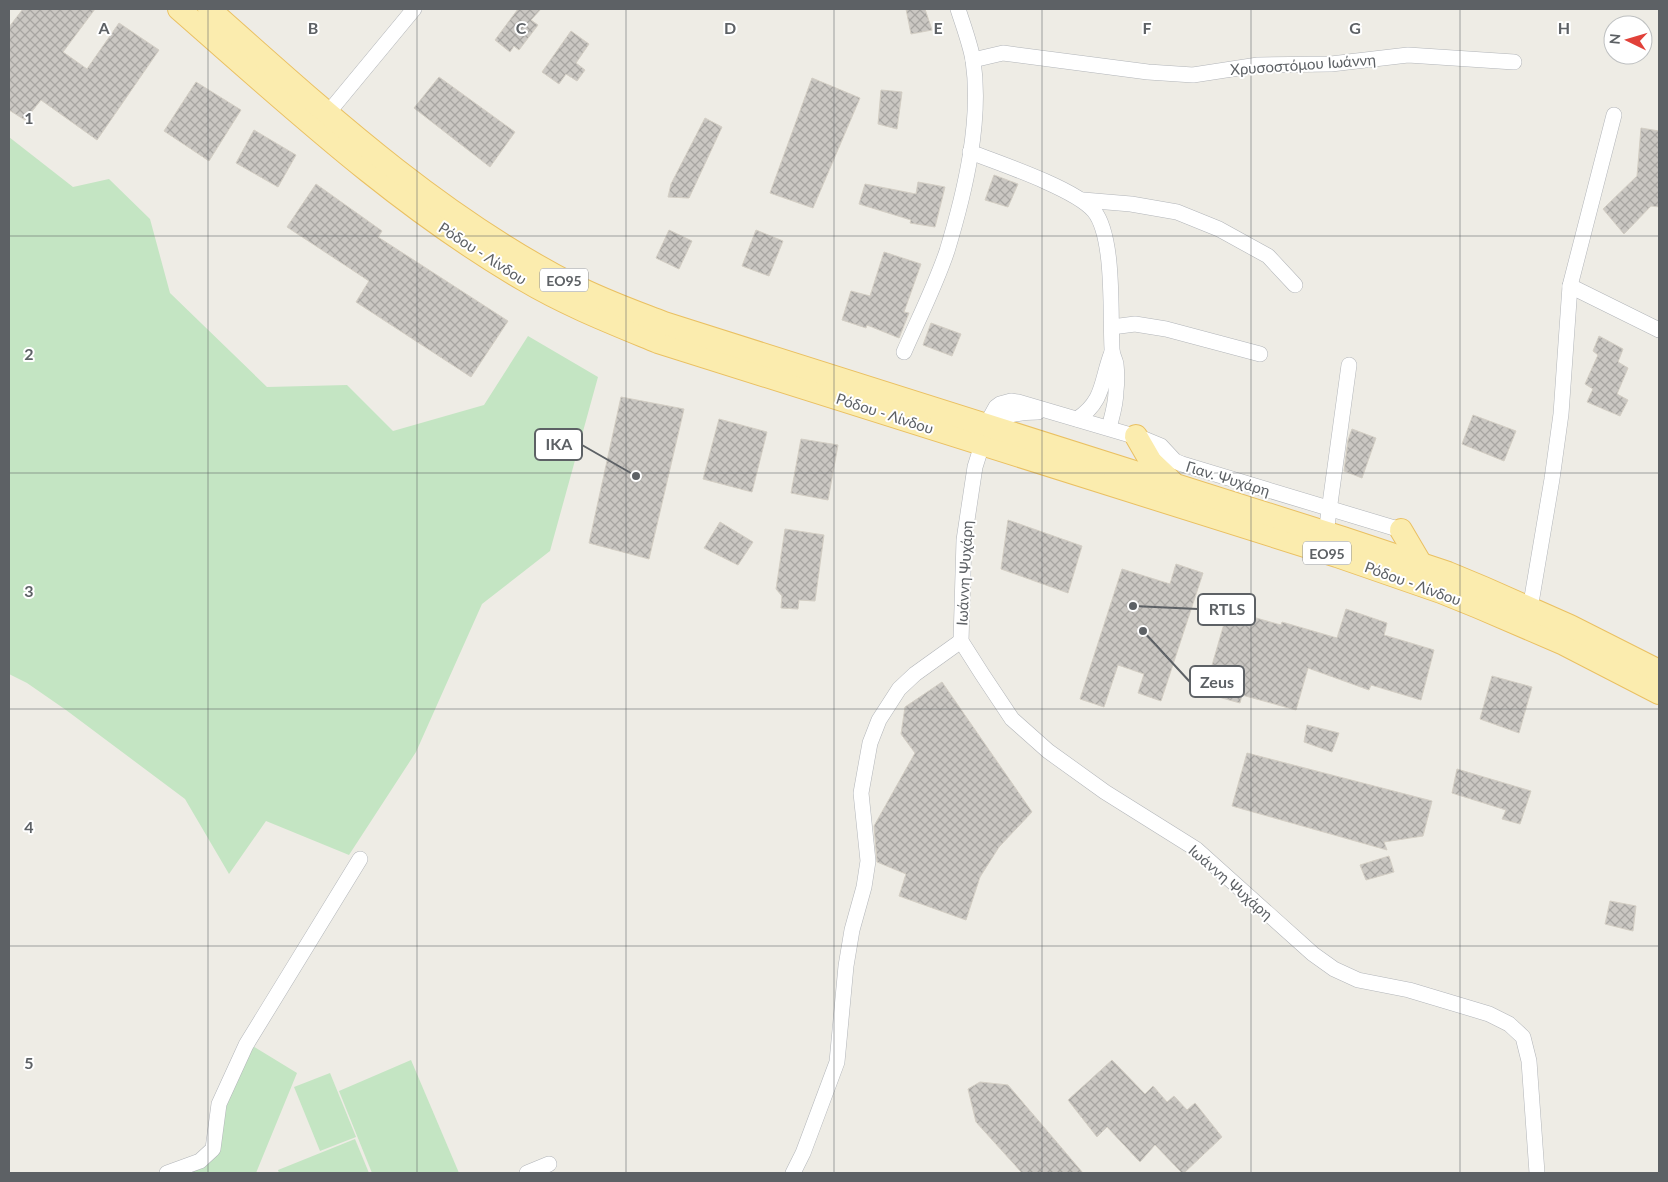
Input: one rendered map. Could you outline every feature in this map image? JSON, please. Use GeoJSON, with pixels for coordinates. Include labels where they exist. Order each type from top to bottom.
{"type":"FeatureCollection","features":[{"type":"Feature","properties":{"kind":"main road","name":"Ρόδου - Λίνδου"},"geometry":{"type":"LineString","coordinates":[[180,9],[348,157],[409,204],[468,246],[525,281],[598,317],[658,342],[985,435],[1178,486],[1448,573],[1595,638],[1659,671]]}},
{"type":"Feature","properties":{"kind":"main road","name":"Ρόδου - Λίνδου"},"geometry":{"type":"LineString","coordinates":[[209,9],[360,141],[421,189],[507,248],[574,286],[664,323],[1442,592],[1564,644],[1659,693]]}},
{"type":"Feature","properties":{"kind":"main road"},"geometry":{"type":"LineString","coordinates":[[1136,436],[1151,462],[1178,486]]}},
{"type":"Feature","properties":{"kind":"main road"},"geometry":{"type":"LineString","coordinates":[[1401,530],[1421,564]]}},
{"type":"Feature","properties":{"kind":"street"},"geometry":{"type":"LineString","coordinates":[[328,113],[414,9]]}},
{"type":"Feature","properties":{"kind":"street"},"geometry":{"type":"LineString","coordinates":[[904,352],[946,252],[963,193],[970,152],[975,112],[973,60],[958,9]]}},
{"type":"Feature","properties":{"kind":"street","name":"Χρυσοστόμου Ιωάννη"},"geometry":{"type":"LineString","coordinates":[[973,60],[1003,53],[1148,72],[1193,75],[1258,65],[1331,64],[1408,55],[1514,62]]}},
{"type":"Feature","properties":{"kind":"street"},"geometry":{"type":"LineString","coordinates":[[1530,608],[1561,414],[1570,286],[1614,115]]}},
{"type":"Feature","properties":{"kind":"street"},"geometry":{"type":"LineString","coordinates":[[970,152],[1055,186],[1083,200],[1094,211],[1101,224],[1106,245],[1111,286],[1112,352],[1116,365],[1115,402],[1109,428]]}},
{"type":"Feature","properties":{"kind":"street"},"geometry":{"type":"LineString","coordinates":[[1083,200],[1131,204],[1177,212],[1220,229],[1268,256],[1295,285]]}},
{"type":"Feature","properties":{"kind":"street"},"geometry":{"type":"LineString","coordinates":[[1570,286],[1659,330]]}},
{"type":"Feature","properties":{"kind":"street"},"geometry":{"type":"LineString","coordinates":[[1112,327],[1135,324],[1166,329],[1260,354]]}},
{"type":"Feature","properties":{"kind":"street"},"geometry":{"type":"LineString","coordinates":[[1076,419],[1091,408],[1097,398],[1106,365],[1112,352]]}},
{"type":"Feature","properties":{"kind":"street"},"geometry":{"type":"LineString","coordinates":[[1326,533],[1331,509],[1349,365]]}},
{"type":"Feature","properties":{"kind":"street","name":"Γιαν. Ψυχάρη"},"geometry":{"type":"LineString","coordinates":[[985,435],[999,419],[1013,414],[1058,413],[1136,436],[1161,446],[1178,463],[1401,530]]}},
{"type":"Feature","properties":{"kind":"street","name":"Ιωάννη Ψυχάρη"},"geometry":{"type":"LineString","coordinates":[[985,435],[974,474],[964,540],[961,640],[1012,719],[1048,750],[1105,792],[1196,849],[1313,954],[1334,969],[1358,980],[1409,990],[1489,1014],[1509,1024],[1524,1036],[1529,1061],[1537,1173]]}},
{"type":"Feature","properties":{"kind":"street"},"geometry":{"type":"LineString","coordinates":[[793,1173],[803,1153],[836,1062],[846,966],[852,930],[864,887],[868,861],[860,793],[870,743],[879,720],[899,689],[915,674],[961,640]]}},
{"type":"Feature","properties":{"kind":"street"},"geometry":{"type":"LineString","coordinates":[[167,1173],[200,1160],[213,1148],[219,1104],[246,1045],[360,859]]}},
{"type":"Feature","properties":{"kind":"street"},"geometry":{"type":"LineString","coordinates":[[527,1173],[549,1164]]}},
{"type":"Feature","properties":{"kind":"green space"},"geometry":{"type":"Polygon","coordinates":[[[9,137],[73,187],[109,179],[150,219],[170,293],[267,387],[347,385],[393,431],[484,405],[528,336],[598,377],[550,551],[482,604],[416,752],[349,855],[266,821],[229,874],[185,799],[66,710],[27,683],[9,674],[9,137]]]}},
{"type":"Feature","properties":{"kind":"green space"},"geometry":{"type":"Polygon","coordinates":[[[251,1045],[297,1073],[256,1173],[179,1173],[199,1165],[251,1045]]]}},
{"type":"Feature","properties":{"kind":"green space"},"geometry":{"type":"Polygon","coordinates":[[[411,1060],[459,1173],[372,1173],[339,1091],[411,1060]]]}},
{"type":"Feature","properties":{"kind":"green space"},"geometry":{"type":"Polygon","coordinates":[[[330,1073],[356,1137],[320,1151],[294,1087],[330,1073]]]}},
{"type":"Feature","properties":{"kind":"green space"},"geometry":{"type":"Polygon","coordinates":[[[355,1139],[369,1173],[279,1173],[278,1170],[355,1139]]]}},
{"type":"Feature","properties":{"kind":"building"},"geometry":{"type":"Polygon","coordinates":[[[23,9],[95,9],[63,52],[87,69],[119,23],[159,50],[97,140],[41,100],[25,120],[9,110],[9,27],[23,9]]]}},
{"type":"Feature","properties":{"kind":"building"},"geometry":{"type":"Polygon","coordinates":[[[518,9],[541,9],[531,20],[538,25],[519,50],[514,46],[510,52],[495,40],[518,9]]]}},
{"type":"Feature","properties":{"kind":"building"},"geometry":{"type":"Polygon","coordinates":[[[906,9],[925,9],[932,30],[911,34],[906,9]]]}},
{"type":"Feature","properties":{"kind":"building"},"geometry":{"type":"Polygon","coordinates":[[[571,31],[589,44],[576,63],[585,70],[577,81],[566,74],[559,84],[542,72],[571,31]]]}},
{"type":"Feature","properties":{"kind":"building"},"geometry":{"type":"Polygon","coordinates":[[[439,77],[515,132],[490,167],[414,108],[439,77]]]}},
{"type":"Feature","properties":{"kind":"building"},"geometry":{"type":"Polygon","coordinates":[[[812,78],[860,98],[813,208],[770,193],[812,78]]]}},
{"type":"Feature","properties":{"kind":"building"},"geometry":{"type":"Polygon","coordinates":[[[196,82],[241,110],[209,161],[164,131],[196,82]]]}},
{"type":"Feature","properties":{"kind":"building"},"geometry":{"type":"Polygon","coordinates":[[[881,90],[902,92],[897,129],[878,124],[881,90]]]}},
{"type":"Feature","properties":{"kind":"building"},"geometry":{"type":"Polygon","coordinates":[[[705,118],[722,127],[689,198],[668,197],[671,184],[705,118]]]}},
{"type":"Feature","properties":{"kind":"building"},"geometry":{"type":"Polygon","coordinates":[[[1641,128],[1659,131],[1659,207],[1651,206],[1624,234],[1603,209],[1637,176],[1641,128]]]}},
{"type":"Feature","properties":{"kind":"building"},"geometry":{"type":"Polygon","coordinates":[[[254,130],[296,155],[278,187],[236,163],[254,130]]]}},
{"type":"Feature","properties":{"kind":"building"},"geometry":{"type":"Polygon","coordinates":[[[994,175],[1018,184],[1008,207],[985,200],[994,175]]]}},
{"type":"Feature","properties":{"kind":"building"},"geometry":{"type":"Polygon","coordinates":[[[918,182],[945,187],[935,227],[910,223],[911,220],[859,204],[865,184],[916,194],[918,182]]]}},
{"type":"Feature","properties":{"kind":"building"},"geometry":{"type":"Polygon","coordinates":[[[316,184],[382,231],[378,237],[508,321],[471,377],[356,302],[369,281],[287,227],[316,184]]]}},
{"type":"Feature","properties":{"kind":"building"},"geometry":{"type":"Polygon","coordinates":[[[669,230],[692,241],[679,269],[656,258],[669,230]]]}},
{"type":"Feature","properties":{"kind":"building"},"geometry":{"type":"Polygon","coordinates":[[[756,230],[783,241],[769,276],[742,266],[756,230]]]}},
{"type":"Feature","properties":{"kind":"building"},"geometry":{"type":"Polygon","coordinates":[[[884,252],[921,264],[904,312],[909,313],[899,338],[867,325],[866,328],[842,320],[851,291],[870,296],[884,252]]]}},
{"type":"Feature","properties":{"kind":"building"},"geometry":{"type":"Polygon","coordinates":[[[931,323],[961,334],[952,356],[923,345],[931,323]]]}},
{"type":"Feature","properties":{"kind":"building"},"geometry":{"type":"Polygon","coordinates":[[[1599,336],[1623,349],[1618,362],[1628,368],[1617,394],[1628,400],[1620,416],[1587,402],[1593,389],[1585,384],[1598,355],[1593,351],[1599,336]]]}},
{"type":"Feature","properties":{"kind":"building"},"geometry":{"type":"Polygon","coordinates":[[[621,397],[684,409],[649,559],[589,543],[621,397]]]}},
{"type":"Feature","properties":{"kind":"building"},"geometry":{"type":"Polygon","coordinates":[[[1473,415],[1516,431],[1504,461],[1462,444],[1473,415]]]}},
{"type":"Feature","properties":{"kind":"building"},"geometry":{"type":"Polygon","coordinates":[[[719,419],[767,432],[752,492],[703,479],[719,419]]]}},
{"type":"Feature","properties":{"kind":"building"},"geometry":{"type":"Polygon","coordinates":[[[1352,429],[1376,438],[1362,478],[1344,471],[1348,440],[1352,429]]]}},
{"type":"Feature","properties":{"kind":"building"},"geometry":{"type":"Polygon","coordinates":[[[801,439],[838,445],[828,500],[791,493],[801,439]]]}},
{"type":"Feature","properties":{"kind":"building"},"geometry":{"type":"Polygon","coordinates":[[[1008,520],[1082,546],[1068,593],[1001,569],[1008,520]]]}},
{"type":"Feature","properties":{"kind":"building"},"geometry":{"type":"Polygon","coordinates":[[[720,522],[753,542],[738,565],[704,548],[720,522]]]}},
{"type":"Feature","properties":{"kind":"building"},"geometry":{"type":"Polygon","coordinates":[[[785,529],[824,535],[815,601],[799,600],[798,609],[781,608],[782,596],[776,589],[785,529]]]}},
{"type":"Feature","properties":{"kind":"building"},"geometry":{"type":"Polygon","coordinates":[[[1176,564],[1203,573],[1161,701],[1138,693],[1144,674],[1118,665],[1104,707],[1080,699],[1122,569],[1170,584],[1176,564]]]}},
{"type":"Feature","properties":{"kind":"building"},"geometry":{"type":"Polygon","coordinates":[[[1346,609],[1387,623],[1384,635],[1434,650],[1421,700],[1371,685],[1369,690],[1308,668],[1296,710],[1242,695],[1240,703],[1204,693],[1228,610],[1281,625],[1282,622],[1337,638],[1346,609]]]}},
{"type":"Feature","properties":{"kind":"building"},"geometry":{"type":"Polygon","coordinates":[[[1492,676],[1532,687],[1519,733],[1480,719],[1492,676]]]}},
{"type":"Feature","properties":{"kind":"building"},"geometry":{"type":"Polygon","coordinates":[[[942,682],[1032,812],[999,847],[980,877],[966,920],[899,896],[906,874],[877,862],[874,826],[915,753],[901,734],[905,707],[942,682]]]}},
{"type":"Feature","properties":{"kind":"building"},"geometry":{"type":"Polygon","coordinates":[[[1307,725],[1339,733],[1332,752],[1304,742],[1307,725]]]}},
{"type":"Feature","properties":{"kind":"building"},"geometry":{"type":"Polygon","coordinates":[[[1247,753],[1432,801],[1423,836],[1384,842],[1387,850],[1232,806],[1247,753]]]}},
{"type":"Feature","properties":{"kind":"building"},"geometry":{"type":"Polygon","coordinates":[[[1457,769],[1531,791],[1520,824],[1502,819],[1506,810],[1452,793],[1457,769]]]}},
{"type":"Feature","properties":{"kind":"building"},"geometry":{"type":"Polygon","coordinates":[[[1389,856],[1394,872],[1366,880],[1360,865],[1389,856]]]}},
{"type":"Feature","properties":{"kind":"building"},"geometry":{"type":"Polygon","coordinates":[[[1610,901],[1636,906],[1633,931],[1605,924],[1610,901]]]}},
{"type":"Feature","properties":{"kind":"building"},"geometry":{"type":"Polygon","coordinates":[[[1112,1060],[1145,1094],[1153,1086],[1167,1102],[1174,1096],[1187,1110],[1195,1103],[1222,1137],[1182,1173],[1155,1145],[1140,1162],[1107,1127],[1097,1137],[1068,1100],[1112,1060]]]}},
{"type":"Feature","properties":{"kind":"building"},"geometry":{"type":"Polygon","coordinates":[[[980,1082],[1008,1085],[1083,1173],[1022,1173],[976,1122],[968,1089],[980,1082]]]}},
{"type":"Feature","properties":{"kind":"place","name":"IKA"},"geometry":{"type":"Point","coordinates":[636,476]}},
{"type":"Feature","properties":{"kind":"place","name":"RTLS"},"geometry":{"type":"Point","coordinates":[1133,606]}},
{"type":"Feature","properties":{"kind":"place","name":"Zeus"},"geometry":{"type":"Point","coordinates":[1143,631]}}]}
